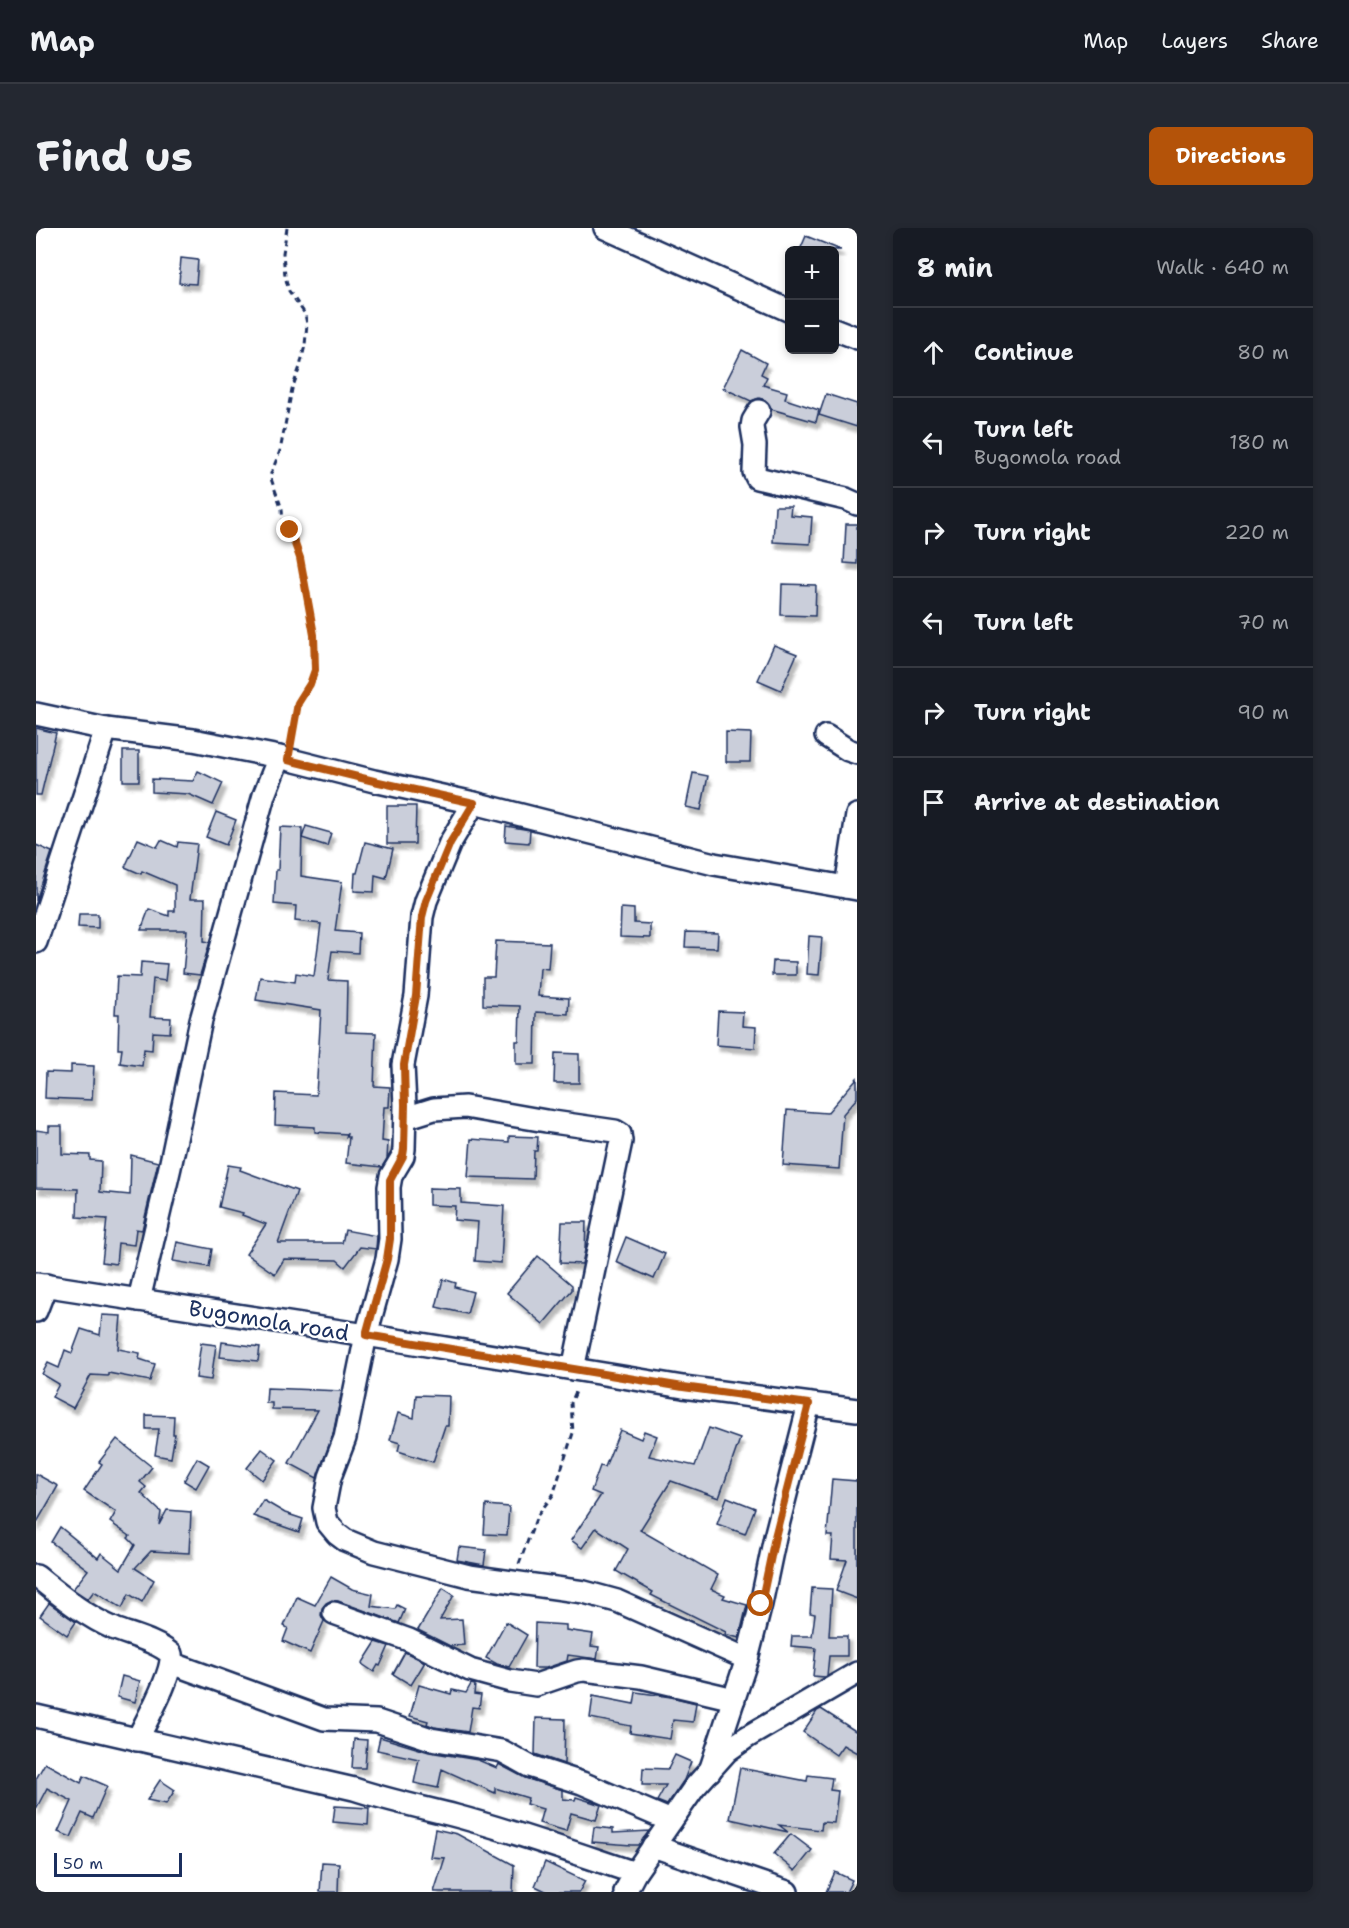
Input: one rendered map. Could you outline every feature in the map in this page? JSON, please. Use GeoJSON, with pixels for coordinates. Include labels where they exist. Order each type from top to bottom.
{"type":"FeatureCollection","features":[{"type":"Feature","properties":{"kind":"street"},"geometry":{"type":"LineString","coordinates":[[605,228],[785,309]]}},
{"type":"Feature","properties":{"kind":"street"},"geometry":{"type":"LineString","coordinates":[[839,331],[857,338]]}},
{"type":"Feature","properties":{"kind":"street"},"geometry":{"type":"LineString","coordinates":[[759,411],[752,427],[755,445],[754,472],[757,478],[846,499],[857,504]]}},
{"type":"Feature","properties":{"kind":"street"},"geometry":{"type":"LineString","coordinates":[[36,714],[106,729],[193,740],[284,758],[714,864],[851,888],[857,815]]}},
{"type":"Feature","properties":{"kind":"street"},"geometry":{"type":"LineString","coordinates":[[36,942],[106,729]]}},
{"type":"Feature","properties":{"kind":"street"},"geometry":{"type":"LineString","coordinates":[[826,736],[857,753]]}},
{"type":"Feature","properties":{"kind":"street"},"geometry":{"type":"LineString","coordinates":[[139,1300],[201,1020],[264,795],[284,758]]}},
{"type":"Feature","properties":{"kind":"street"},"geometry":{"type":"LineString","coordinates":[[474,803],[450,843],[426,901],[422,917],[416,996],[404,1065],[403,1156],[391,1176],[388,1187],[390,1239],[387,1259],[366,1335],[345,1438],[330,1477],[324,1508],[327,1522],[337,1534],[361,1548],[469,1576],[506,1583],[584,1592],[617,1601],[747,1659]]}},
{"type":"Feature","properties":{"kind":"street"},"geometry":{"type":"LineString","coordinates":[[405,1118],[434,1110],[465,1107],[615,1131],[620,1134],[621,1141],[579,1370]]}},
{"type":"Feature","properties":{"kind":"street"},"geometry":{"type":"LineString","coordinates":[[36,1311],[41,1284]]}},
{"type":"Feature","properties":{"kind":"street","name":"Bugomola road"},"geometry":{"type":"LineString","coordinates":[[41,1284],[683,1387],[857,1410]]}},
{"type":"Feature","properties":{"kind":"street"},"geometry":{"type":"LineString","coordinates":[[710,1771],[747,1659],[809,1404]]}},
{"type":"Feature","properties":{"kind":"street"},"geometry":{"type":"LineString","coordinates":[[36,1576],[87,1614],[151,1643],[168,1652],[172,1657],[169,1673],[137,1740]]}},
{"type":"Feature","properties":{"kind":"street"},"geometry":{"type":"LineString","coordinates":[[334,1613],[409,1640],[470,1670],[510,1681],[536,1684],[584,1670],[641,1677],[734,1699]]}},
{"type":"Feature","properties":{"kind":"street"},"geometry":{"type":"LineString","coordinates":[[171,1663],[324,1719],[377,1721],[431,1739],[502,1751],[529,1766],[582,1783],[671,1821]]}},
{"type":"Feature","properties":{"kind":"street"},"geometry":{"type":"LineString","coordinates":[[36,1716],[354,1789],[455,1816],[554,1845],[630,1883],[694,1788],[727,1751],[857,1672]]}},
{"type":"Feature","properties":{"kind":"street"},"geometry":{"type":"LineString","coordinates":[[653,1846],[786,1892]]}},
{"type":"Feature","properties":{"kind":"path"},"geometry":{"type":"LineString","coordinates":[[284,758],[298,703],[310,684],[315,670],[314,635],[300,558],[290,530],[283,523],[279,500],[270,476],[280,451],[292,389],[305,345],[307,324],[305,314],[289,291],[285,276],[283,254],[287,228]]}},
{"type":"Feature","properties":{"kind":"path"},"geometry":{"type":"LineString","coordinates":[[506,1583],[519,1563],[537,1516],[554,1495],[573,1433],[571,1403],[579,1370]]}},
{"type":"Feature","properties":{"kind":"building"},"geometry":{"type":"Polygon","coordinates":[[[806,236],[831,246],[802,246],[806,236]]]}},
{"type":"Feature","properties":{"kind":"building"},"geometry":{"type":"Polygon","coordinates":[[[181,258],[198,260],[196,284],[179,283],[181,258]]]}},
{"type":"Feature","properties":{"kind":"building"},"geometry":{"type":"Polygon","coordinates":[[[742,350],[766,363],[761,374],[767,377],[763,385],[787,392],[785,399],[819,410],[816,422],[771,409],[765,400],[759,398],[751,401],[723,388],[742,350]]]}},
{"type":"Feature","properties":{"kind":"building"},"geometry":{"type":"Polygon","coordinates":[[[826,394],[857,404],[857,427],[819,415],[826,394]]]}},
{"type":"Feature","properties":{"kind":"building"},"geometry":{"type":"Polygon","coordinates":[[[775,506],[791,506],[790,515],[812,517],[810,544],[773,542],[775,506]]]}},
{"type":"Feature","properties":{"kind":"building"},"geometry":{"type":"Polygon","coordinates":[[[846,524],[857,524],[857,564],[844,563],[846,524]]]}},
{"type":"Feature","properties":{"kind":"building"},"geometry":{"type":"Polygon","coordinates":[[[782,584],[816,585],[815,616],[781,615],[782,584]]]}},
{"type":"Feature","properties":{"kind":"building"},"geometry":{"type":"Polygon","coordinates":[[[774,645],[797,654],[781,690],[758,680],[774,645]]]}},
{"type":"Feature","properties":{"kind":"building"},"geometry":{"type":"Polygon","coordinates":[[[36,728],[56,733],[41,795],[36,795],[36,728]]]}},
{"type":"Feature","properties":{"kind":"building"},"geometry":{"type":"Polygon","coordinates":[[[726,732],[751,733],[750,762],[726,762],[726,732]]]}},
{"type":"Feature","properties":{"kind":"building"},"geometry":{"type":"Polygon","coordinates":[[[123,751],[139,751],[139,781],[123,781],[123,751]]]}},
{"type":"Feature","properties":{"kind":"building"},"geometry":{"type":"Polygon","coordinates":[[[198,771],[223,783],[213,805],[188,794],[152,792],[152,779],[193,781],[198,771]]]}},
{"type":"Feature","properties":{"kind":"building"},"geometry":{"type":"Polygon","coordinates":[[[693,773],[708,776],[701,810],[686,807],[693,773]]]}},
{"type":"Feature","properties":{"kind":"building"},"geometry":{"type":"Polygon","coordinates":[[[387,806],[416,806],[415,844],[387,844],[387,806]]]}},
{"type":"Feature","properties":{"kind":"building"},"geometry":{"type":"Polygon","coordinates":[[[216,812],[236,820],[226,845],[206,837],[216,812]]]}},
{"type":"Feature","properties":{"kind":"building"},"geometry":{"type":"Polygon","coordinates":[[[306,826],[331,833],[327,846],[302,838],[306,826]]]}},
{"type":"Feature","properties":{"kind":"building"},"geometry":{"type":"Polygon","coordinates":[[[506,826],[530,830],[529,843],[505,841],[506,826]]]}},
{"type":"Feature","properties":{"kind":"building"},"geometry":{"type":"Polygon","coordinates":[[[280,827],[302,828],[301,876],[342,882],[335,931],[359,933],[358,953],[332,951],[328,980],[347,981],[346,1032],[376,1033],[374,1086],[390,1087],[389,1107],[384,1107],[382,1141],[388,1142],[387,1159],[382,1167],[346,1163],[349,1137],[346,1137],[347,1134],[315,1132],[315,1127],[275,1125],[276,1093],[316,1095],[321,1010],[256,1000],[260,977],[295,982],[296,973],[314,976],[321,924],[295,921],[296,906],[274,904],[280,827]]]}},
{"type":"Feature","properties":{"kind":"building"},"geometry":{"type":"Polygon","coordinates":[[[138,839],[157,847],[161,840],[177,847],[178,842],[197,844],[190,899],[205,899],[204,941],[210,942],[200,975],[183,973],[187,930],[141,930],[149,909],[169,916],[169,911],[175,911],[175,885],[142,871],[141,874],[125,867],[138,839]]]}},
{"type":"Feature","properties":{"kind":"building"},"geometry":{"type":"Polygon","coordinates":[[[365,842],[393,849],[386,878],[375,875],[374,892],[354,891],[355,873],[357,873],[365,842]]]}},
{"type":"Feature","properties":{"kind":"building"},"geometry":{"type":"Polygon","coordinates":[[[36,845],[52,852],[36,901],[36,845]]]}},
{"type":"Feature","properties":{"kind":"building"},"geometry":{"type":"Polygon","coordinates":[[[621,908],[634,909],[634,923],[650,924],[650,938],[620,937],[621,908]]]}},
{"type":"Feature","properties":{"kind":"building"},"geometry":{"type":"Polygon","coordinates":[[[79,914],[98,914],[98,928],[78,927],[79,914]]]}},
{"type":"Feature","properties":{"kind":"building"},"geometry":{"type":"Polygon","coordinates":[[[686,932],[718,933],[717,948],[685,947],[686,932]]]}},
{"type":"Feature","properties":{"kind":"building"},"geometry":{"type":"Polygon","coordinates":[[[809,936],[822,937],[819,975],[807,974],[809,936]]]}},
{"type":"Feature","properties":{"kind":"building"},"geometry":{"type":"Polygon","coordinates":[[[496,941],[550,943],[548,969],[540,968],[538,996],[569,998],[568,1014],[536,1012],[535,1064],[516,1064],[520,1006],[483,1005],[483,977],[494,977],[496,941]]]}},
{"type":"Feature","properties":{"kind":"building"},"geometry":{"type":"Polygon","coordinates":[[[773,961],[796,962],[796,975],[772,975],[773,961]]]}},
{"type":"Feature","properties":{"kind":"building"},"geometry":{"type":"Polygon","coordinates":[[[141,962],[167,964],[165,981],[153,979],[150,1017],[171,1018],[170,1033],[153,1032],[152,1050],[144,1049],[142,1066],[120,1063],[122,1049],[118,1049],[119,1014],[115,1014],[117,976],[140,977],[141,962]]]}},
{"type":"Feature","properties":{"kind":"building"},"geometry":{"type":"Polygon","coordinates":[[[718,1011],[743,1012],[742,1026],[756,1027],[755,1048],[716,1045],[718,1011]]]}},
{"type":"Feature","properties":{"kind":"building"},"geometry":{"type":"Polygon","coordinates":[[[555,1053],[579,1054],[579,1083],[554,1083],[555,1053]]]}},
{"type":"Feature","properties":{"kind":"building"},"geometry":{"type":"Polygon","coordinates":[[[71,1065],[94,1066],[92,1100],[45,1098],[46,1072],[71,1073],[71,1065]]]}},
{"type":"Feature","properties":{"kind":"building"},"geometry":{"type":"Polygon","coordinates":[[[857,1078],[857,1098],[843,1114],[839,1169],[783,1165],[787,1110],[827,1113],[857,1078]]]}},
{"type":"Feature","properties":{"kind":"building"},"geometry":{"type":"Polygon","coordinates":[[[49,1126],[62,1126],[62,1154],[90,1155],[90,1160],[101,1161],[100,1192],[130,1195],[131,1155],[158,1162],[142,1230],[136,1229],[134,1245],[118,1243],[116,1264],[102,1262],[107,1219],[77,1217],[78,1189],[36,1188],[36,1130],[49,1132],[49,1126]]]}},
{"type":"Feature","properties":{"kind":"building"},"geometry":{"type":"Polygon","coordinates":[[[509,1136],[538,1137],[537,1151],[534,1151],[533,1179],[468,1177],[471,1139],[509,1142],[509,1136]]]}},
{"type":"Feature","properties":{"kind":"building"},"geometry":{"type":"Polygon","coordinates":[[[228,1165],[241,1167],[240,1170],[297,1191],[278,1243],[342,1243],[345,1230],[377,1236],[376,1249],[360,1247],[345,1267],[337,1260],[284,1259],[275,1274],[246,1254],[266,1224],[242,1215],[243,1213],[219,1207],[228,1165]]]}},
{"type":"Feature","properties":{"kind":"building"},"geometry":{"type":"Polygon","coordinates":[[[429,1188],[461,1189],[461,1203],[504,1206],[501,1263],[475,1261],[478,1222],[454,1220],[455,1206],[429,1205],[429,1188]]]}},
{"type":"Feature","properties":{"kind":"building"},"geometry":{"type":"Polygon","coordinates":[[[562,1222],[586,1222],[582,1264],[560,1263],[562,1222]]]}},
{"type":"Feature","properties":{"kind":"building"},"geometry":{"type":"Polygon","coordinates":[[[626,1237],[665,1254],[654,1279],[616,1262],[626,1237]]]}},
{"type":"Feature","properties":{"kind":"building"},"geometry":{"type":"Polygon","coordinates":[[[177,1242],[212,1249],[209,1267],[173,1261],[177,1242]]]}},
{"type":"Feature","properties":{"kind":"building"},"geometry":{"type":"Polygon","coordinates":[[[538,1256],[572,1285],[572,1290],[543,1324],[507,1293],[538,1256]]]}},
{"type":"Feature","properties":{"kind":"building"},"geometry":{"type":"Polygon","coordinates":[[[443,1279],[456,1283],[455,1287],[473,1292],[467,1314],[436,1307],[443,1279]]]}},
{"type":"Feature","properties":{"kind":"building"},"geometry":{"type":"Polygon","coordinates":[[[102,1315],[121,1316],[118,1349],[140,1353],[139,1359],[155,1364],[150,1381],[108,1373],[108,1376],[91,1375],[73,1408],[52,1397],[59,1384],[42,1374],[48,1363],[59,1368],[65,1350],[72,1353],[81,1329],[100,1335],[102,1315]]]}},
{"type":"Feature","properties":{"kind":"building"},"geometry":{"type":"Polygon","coordinates":[[[222,1342],[260,1347],[258,1361],[220,1357],[222,1342]]]}},
{"type":"Feature","properties":{"kind":"building"},"geometry":{"type":"Polygon","coordinates":[[[201,1343],[216,1345],[211,1380],[196,1378],[201,1343]]]}},
{"type":"Feature","properties":{"kind":"building"},"geometry":{"type":"Polygon","coordinates":[[[267,1388],[342,1391],[333,1434],[317,1478],[289,1463],[318,1410],[272,1409],[272,1403],[266,1403],[267,1388]]]}},
{"type":"Feature","properties":{"kind":"building"},"geometry":{"type":"Polygon","coordinates":[[[416,1395],[449,1396],[448,1426],[445,1426],[433,1462],[398,1451],[400,1443],[390,1440],[398,1413],[414,1418],[416,1395]]]}},
{"type":"Feature","properties":{"kind":"building"},"geometry":{"type":"Polygon","coordinates":[[[146,1415],[174,1416],[173,1434],[175,1434],[171,1458],[155,1455],[159,1429],[146,1429],[146,1415]]]}},
{"type":"Feature","properties":{"kind":"building"},"geometry":{"type":"Polygon","coordinates":[[[709,1428],[740,1439],[719,1498],[671,1481],[640,1530],[718,1575],[711,1589],[725,1595],[723,1598],[747,1605],[739,1638],[725,1634],[726,1632],[651,1595],[653,1592],[616,1571],[628,1549],[596,1528],[582,1548],[571,1540],[601,1495],[591,1491],[600,1466],[605,1467],[620,1430],[641,1439],[644,1431],[657,1436],[649,1456],[695,1466],[709,1428]]]}},
{"type":"Feature","properties":{"kind":"building"},"geometry":{"type":"Polygon","coordinates":[[[117,1439],[152,1467],[140,1482],[146,1487],[141,1493],[161,1512],[159,1525],[167,1510],[191,1512],[189,1553],[151,1551],[135,1568],[154,1580],[142,1602],[129,1594],[122,1608],[94,1591],[88,1599],[73,1589],[88,1570],[51,1542],[60,1527],[98,1558],[101,1553],[121,1569],[135,1545],[128,1538],[130,1536],[110,1522],[116,1512],[84,1491],[102,1464],[99,1462],[117,1439]]]}},
{"type":"Feature","properties":{"kind":"building"},"geometry":{"type":"Polygon","coordinates":[[[262,1449],[277,1460],[262,1480],[247,1468],[262,1449]]]}},
{"type":"Feature","properties":{"kind":"building"},"geometry":{"type":"Polygon","coordinates":[[[197,1458],[209,1465],[196,1488],[184,1481],[197,1458]]]}},
{"type":"Feature","properties":{"kind":"building"},"geometry":{"type":"Polygon","coordinates":[[[36,1474],[58,1486],[36,1524],[36,1474]]]}},
{"type":"Feature","properties":{"kind":"building"},"geometry":{"type":"Polygon","coordinates":[[[832,1479],[857,1481],[857,1599],[836,1591],[847,1560],[831,1559],[833,1536],[827,1536],[832,1479]]]}},
{"type":"Feature","properties":{"kind":"building"},"geometry":{"type":"Polygon","coordinates":[[[727,1497],[755,1508],[745,1534],[717,1524],[727,1497]]]}},
{"type":"Feature","properties":{"kind":"building"},"geometry":{"type":"Polygon","coordinates":[[[263,1500],[285,1513],[303,1519],[299,1532],[253,1516],[263,1500]]]}},
{"type":"Feature","properties":{"kind":"building"},"geometry":{"type":"Polygon","coordinates":[[[486,1505],[509,1507],[507,1535],[484,1534],[486,1505]]]}},
{"type":"Feature","properties":{"kind":"building"},"geometry":{"type":"Polygon","coordinates":[[[459,1547],[486,1550],[484,1565],[457,1560],[459,1547]]]}},
{"type":"Feature","properties":{"kind":"building"},"geometry":{"type":"Polygon","coordinates":[[[331,1577],[352,1589],[373,1594],[371,1606],[395,1609],[397,1605],[405,1609],[399,1623],[332,1600],[322,1608],[321,1615],[324,1621],[310,1653],[283,1641],[288,1628],[284,1626],[297,1597],[315,1605],[331,1577]]]}},
{"type":"Feature","properties":{"kind":"building"},"geometry":{"type":"Polygon","coordinates":[[[443,1588],[454,1595],[440,1620],[462,1619],[464,1645],[450,1646],[418,1630],[443,1588]]]}},
{"type":"Feature","properties":{"kind":"building"},"geometry":{"type":"Polygon","coordinates":[[[812,1588],[832,1589],[829,1636],[847,1636],[847,1656],[829,1656],[825,1677],[813,1676],[816,1648],[791,1646],[792,1636],[812,1636],[815,1614],[810,1613],[812,1588]]]}},
{"type":"Feature","properties":{"kind":"building"},"geometry":{"type":"Polygon","coordinates":[[[49,1603],[76,1622],[67,1635],[40,1616],[49,1603]]]}},
{"type":"Feature","properties":{"kind":"building"},"geometry":{"type":"Polygon","coordinates":[[[506,1622],[527,1635],[509,1667],[486,1658],[506,1622]]]}},
{"type":"Feature","properties":{"kind":"building"},"geometry":{"type":"Polygon","coordinates":[[[535,1623],[566,1625],[566,1630],[593,1634],[591,1646],[599,1647],[597,1659],[568,1655],[567,1661],[546,1668],[534,1668],[535,1623]]]}},
{"type":"Feature","properties":{"kind":"building"},"geometry":{"type":"Polygon","coordinates":[[[376,1642],[389,1646],[380,1666],[378,1665],[374,1672],[362,1664],[376,1642]]]}},
{"type":"Feature","properties":{"kind":"building"},"geometry":{"type":"Polygon","coordinates":[[[405,1652],[425,1662],[411,1685],[393,1674],[405,1652]]]}},
{"type":"Feature","properties":{"kind":"building"},"geometry":{"type":"Polygon","coordinates":[[[122,1676],[140,1681],[135,1702],[117,1697],[122,1676]]]}},
{"type":"Feature","properties":{"kind":"building"},"geometry":{"type":"Polygon","coordinates":[[[471,1684],[475,1685],[474,1694],[481,1695],[479,1708],[472,1707],[468,1732],[434,1727],[427,1724],[428,1721],[410,1716],[419,1685],[451,1694],[452,1690],[466,1693],[471,1684]]]}},
{"type":"Feature","properties":{"kind":"building"},"geometry":{"type":"Polygon","coordinates":[[[636,1692],[696,1703],[693,1722],[673,1720],[670,1739],[630,1733],[631,1726],[590,1718],[593,1696],[634,1704],[636,1692]]]}},
{"type":"Feature","properties":{"kind":"building"},"geometry":{"type":"Polygon","coordinates":[[[821,1709],[857,1732],[857,1753],[843,1745],[836,1755],[803,1732],[817,1711],[821,1709]]]}},
{"type":"Feature","properties":{"kind":"building"},"geometry":{"type":"Polygon","coordinates":[[[536,1718],[565,1719],[564,1764],[535,1754],[536,1718]]]}},
{"type":"Feature","properties":{"kind":"building"},"geometry":{"type":"Polygon","coordinates":[[[380,1737],[429,1752],[478,1760],[497,1768],[499,1764],[525,1778],[563,1790],[563,1799],[575,1800],[576,1797],[601,1805],[596,1820],[571,1813],[566,1831],[539,1823],[543,1809],[526,1804],[528,1798],[495,1788],[495,1793],[442,1769],[438,1788],[414,1783],[419,1759],[377,1750],[380,1737]]]}},
{"type":"Feature","properties":{"kind":"building"},"geometry":{"type":"Polygon","coordinates":[[[354,1739],[367,1740],[365,1768],[352,1768],[354,1739]]]}},
{"type":"Feature","properties":{"kind":"building"},"geometry":{"type":"Polygon","coordinates":[[[675,1755],[691,1762],[684,1780],[667,1805],[657,1801],[666,1785],[642,1785],[643,1768],[668,1769],[675,1755]]]}},
{"type":"Feature","properties":{"kind":"building"},"geometry":{"type":"Polygon","coordinates":[[[45,1763],[81,1783],[84,1776],[107,1786],[93,1818],[82,1813],[71,1837],[58,1832],[72,1801],[47,1788],[36,1809],[36,1779],[45,1763]]]}},
{"type":"Feature","properties":{"kind":"building"},"geometry":{"type":"Polygon","coordinates":[[[740,1768],[807,1781],[808,1775],[832,1778],[830,1790],[838,1791],[834,1823],[822,1822],[821,1830],[779,1825],[788,1832],[730,1819],[740,1768]]]}},
{"type":"Feature","properties":{"kind":"building"},"geometry":{"type":"Polygon","coordinates":[[[160,1780],[175,1790],[166,1804],[147,1800],[160,1780]]]}},
{"type":"Feature","properties":{"kind":"building"},"geometry":{"type":"Polygon","coordinates":[[[335,1806],[369,1808],[368,1825],[333,1822],[335,1806]]]}},
{"type":"Feature","properties":{"kind":"building"},"geometry":{"type":"Polygon","coordinates":[[[594,1827],[613,1829],[613,1833],[649,1831],[639,1845],[631,1845],[592,1842],[594,1827]]]}},
{"type":"Feature","properties":{"kind":"building"},"geometry":{"type":"Polygon","coordinates":[[[435,1829],[457,1834],[514,1865],[513,1892],[434,1892],[445,1858],[430,1857],[435,1829]]]}},
{"type":"Feature","properties":{"kind":"building"},"geometry":{"type":"Polygon","coordinates":[[[791,1834],[812,1850],[795,1871],[774,1854],[791,1834]]]}},
{"type":"Feature","properties":{"kind":"building"},"geometry":{"type":"Polygon","coordinates":[[[322,1862],[339,1863],[338,1892],[320,1892],[322,1862]]]}},
{"type":"Feature","properties":{"kind":"building"},"geometry":{"type":"Polygon","coordinates":[[[545,1862],[585,1881],[579,1892],[548,1892],[535,1886],[545,1862]]]}},
{"type":"Feature","properties":{"kind":"building"},"geometry":{"type":"Polygon","coordinates":[[[835,1872],[852,1880],[846,1892],[826,1892],[835,1872]]]}},
{"type":"Feature","properties":{"kind":"route"},"geometry":{"type":"LineString","coordinates":[[290,530],[300,558],[314,635],[315,670],[310,684],[298,703],[288,760],[474,803],[450,843],[426,901],[422,917],[416,996],[405,1050],[404,1149],[388,1187],[390,1239],[387,1259],[366,1335],[683,1387],[809,1404],[775,1537],[761,1604]]}}]}
